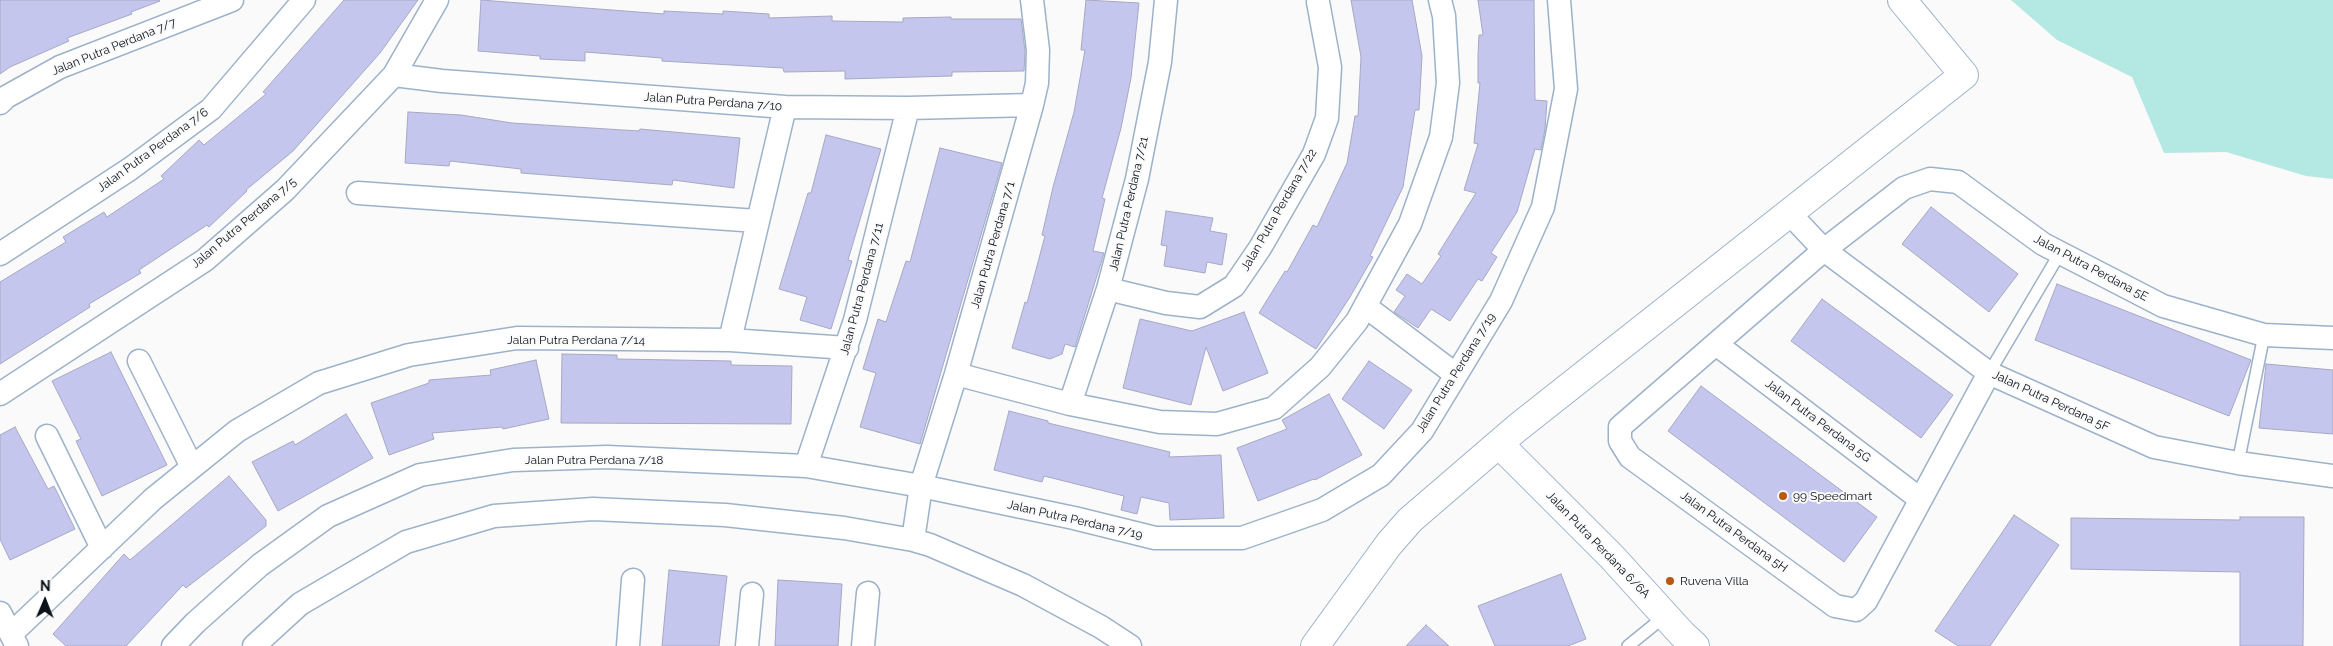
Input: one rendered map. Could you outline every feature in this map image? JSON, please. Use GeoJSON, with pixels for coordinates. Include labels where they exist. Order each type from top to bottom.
{"type":"FeatureCollection","features":[{"type":"Feature","properties":{"kind":"street","name":"Jalan Putra Perdana 7/7"},"geometry":{"type":"LineString","coordinates":[[0,103],[6,97],[60,67],[232,0]]}},
{"type":"Feature","properties":{"kind":"street","name":"Jalan Putra Perdana 7/6"},"geometry":{"type":"LineString","coordinates":[[0,254],[130,169],[211,109],[304,0]]}},
{"type":"Feature","properties":{"kind":"street","name":"Jalan Putra Perdana 7/5"},"geometry":{"type":"LineString","coordinates":[[0,394],[204,260],[285,190],[394,75],[437,0]]}},
{"type":"Feature","properties":{"kind":"street","name":"Jalan Putra Perdana 7/1"},"geometry":{"type":"LineString","coordinates":[[913,540],[921,486],[956,374],[1032,105],[1036,84],[1038,50],[1032,0]]}},
{"type":"Feature","properties":{"kind":"street","name":"Jalan Putra Perdana 7/21"},"geometry":{"type":"LineString","coordinates":[[1070,404],[1108,289],[1136,179],[1160,62],[1166,0]]}},
{"type":"Feature","properties":{"kind":"street"},"geometry":{"type":"LineString","coordinates":[[956,374],[1070,404],[1160,422],[1217,424],[1274,408],[1320,367],[1357,321],[1410,224],[1441,137],[1448,83],[1444,16],[1440,0]]}},
{"type":"Feature","properties":{"kind":"street","name":"Jalan Putra Perdana 7/19"},"geometry":{"type":"LineString","coordinates":[[921,486],[1074,518],[1155,538],[1242,538],[1322,510],[1380,475],[1422,431],[1501,301],[1543,208],[1566,89],[1559,0]]}},
{"type":"Feature","properties":{"kind":"street"},"geometry":{"type":"LineString","coordinates":[[1316,646],[1389,544],[1410,520],[1499,444],[1964,75],[1902,0]]}},
{"type":"Feature","properties":{"kind":"street","name":"Jalan Putra Perdana 7/22"},"geometry":{"type":"LineString","coordinates":[[1108,289],[1166,303],[1200,307],[1234,286],[1260,248],[1314,154],[1327,118],[1330,67],[1318,2]]}},
{"type":"Feature","properties":{"kind":"street","name":"Jalan Putra Perdana 7/10"},"geometry":{"type":"LineString","coordinates":[[394,75],[442,81],[785,107],[908,108],[1032,105]]}},
{"type":"Feature","properties":{"kind":"street"},"geometry":{"type":"LineString","coordinates":[[730,340],[785,107]]}},
{"type":"Feature","properties":{"kind":"street","name":"Jalan Putra Perdana 7/11"},"geometry":{"type":"LineString","coordinates":[[806,466],[847,348],[887,199],[908,108]]}},
{"type":"Feature","properties":{"kind":"street","name":"Jalan Putra Perdana 5E"},"geometry":{"type":"LineString","coordinates":[[1620,441],[1620,427],[1824,250],[1904,188],[1930,179],[1958,182],[2043,244],[2163,306],[2264,335],[2333,338]]}},
{"type":"Feature","properties":{"kind":"street"},"geometry":{"type":"LineString","coordinates":[[358,193],[757,221]]}},
{"type":"Feature","properties":{"kind":"street","name":"Jalan Putra Perdana 5F"},"geometry":{"type":"LineString","coordinates":[[1790,214],[1824,250],[1989,373],[2154,447],[2238,463],[2333,476]]}},
{"type":"Feature","properties":{"kind":"street"},"geometry":{"type":"LineString","coordinates":[[1365,306],[1455,374]]}},
{"type":"Feature","properties":{"kind":"street","name":"Jalan Putra Perdana 7/14"},"geometry":{"type":"LineString","coordinates":[[14,640],[102,548],[153,499],[236,431],[319,383],[409,354],[517,338],[730,340],[847,348]]}},
{"type":"Feature","properties":{"kind":"street","name":"Jalan Putra Perdana 5G"},"geometry":{"type":"LineString","coordinates":[[1716,344],[1920,499]]}},
{"type":"Feature","properties":{"kind":"street"},"geometry":{"type":"LineString","coordinates":[[138,362],[192,467]]}},
{"type":"Feature","properties":{"kind":"street"},"geometry":{"type":"LineString","coordinates":[[1920,499],[1989,373]]}},
{"type":"Feature","properties":{"kind":"street"},"geometry":{"type":"LineString","coordinates":[[47,436],[102,548]]}},
{"type":"Feature","properties":{"kind":"street","name":"Jalan Putra Perdana 5H"},"geometry":{"type":"LineString","coordinates":[[1620,441],[1630,456],[1835,606],[1856,610],[1866,601],[1920,499]]}},
{"type":"Feature","properties":{"kind":"street","name":"Jalan Putra Perdana 6/6A"},"geometry":{"type":"LineString","coordinates":[[1499,444],[1612,557],[1695,646]]}},
{"type":"Feature","properties":{"kind":"street","name":"Jalan Putra Perdana 7/18"},"geometry":{"type":"LineString","coordinates":[[173,646],[195,623],[260,565],[328,516],[420,475],[513,460],[607,457],[806,466],[921,486]]}},
{"type":"Feature","properties":{"kind":"street"},"geometry":{"type":"LineString","coordinates":[[254,646],[300,604],[406,542],[494,516],[593,509],[725,515],[844,528],[913,540],[930,545],[1023,585],[1101,627],[1130,646]]}},
{"type":"Feature","properties":{"kind":"street"},"geometry":{"type":"LineString","coordinates":[[628,646],[633,580]]}},
{"type":"Feature","properties":{"kind":"street"},"geometry":{"type":"LineString","coordinates":[[863,646],[868,593]]}},
{"type":"Feature","properties":{"kind":"street"},"geometry":{"type":"LineString","coordinates":[[748,646],[752,594]]}},
{"type":"Feature","properties":{"kind":"street"},"geometry":{"type":"LineString","coordinates":[[0,613],[14,640]]}},
{"type":"Feature","properties":{"kind":"lane"},"geometry":{"type":"LineString","coordinates":[[1989,373],[2060,253]]}},
{"type":"Feature","properties":{"kind":"lane"},"geometry":{"type":"LineString","coordinates":[[2238,463],[2264,335]]}},
{"type":"Feature","properties":{"kind":"lane"},"geometry":{"type":"LineString","coordinates":[[1628,646],[1665,616]]}},
{"type":"Feature","properties":{"kind":"water"},"geometry":{"type":"Polygon","coordinates":[[[2011,0],[2333,0],[2333,179],[2306,176],[2226,152],[2164,153],[2132,77],[2057,40],[2011,0]]]}},
{"type":"Feature","properties":{"kind":"building"},"geometry":{"type":"Polygon","coordinates":[[[0,0],[160,1],[131,12],[132,14],[67,38],[69,41],[10,67],[0,74],[0,0]]]}},
{"type":"Feature","properties":{"kind":"building"},"geometry":{"type":"Polygon","coordinates":[[[344,0],[418,0],[380,53],[293,151],[246,190],[209,227],[207,225],[139,270],[141,273],[89,304],[90,307],[0,364],[0,282],[66,242],[63,237],[104,212],[107,217],[164,179],[161,176],[199,140],[204,145],[266,94],[263,92],[344,0]]]}},
{"type":"Feature","properties":{"kind":"building"},"geometry":{"type":"Polygon","coordinates":[[[481,0],[664,14],[664,11],[723,14],[723,11],[769,14],[769,18],[832,16],[832,21],[903,22],[903,18],[951,17],[951,19],[1021,19],[1025,51],[1024,71],[952,72],[952,76],[845,79],[845,71],[784,72],[783,68],[662,61],[662,58],[585,52],[585,61],[540,59],[540,56],[478,51],[481,0]]]}},
{"type":"Feature","properties":{"kind":"building"},"geometry":{"type":"Polygon","coordinates":[[[1086,0],[1139,3],[1131,78],[1121,128],[1102,198],[1105,199],[1093,251],[1104,253],[1075,347],[1065,344],[1062,354],[1050,359],[1012,348],[1025,302],[1027,303],[1045,236],[1042,235],[1053,187],[1074,112],[1085,50],[1081,50],[1086,0]]]}},
{"type":"Feature","properties":{"kind":"building"},"geometry":{"type":"Polygon","coordinates":[[[1351,0],[1412,0],[1422,56],[1419,110],[1415,110],[1403,187],[1370,256],[1373,257],[1350,297],[1316,349],[1259,313],[1285,271],[1287,272],[1313,225],[1317,227],[1347,163],[1355,116],[1358,116],[1361,57],[1351,0]]]}},
{"type":"Feature","properties":{"kind":"building"},"geometry":{"type":"Polygon","coordinates":[[[1478,0],[1534,0],[1535,100],[1547,101],[1545,129],[1541,150],[1535,149],[1517,212],[1491,253],[1497,257],[1482,281],[1478,279],[1450,321],[1431,309],[1418,328],[1394,312],[1405,296],[1396,290],[1407,274],[1422,284],[1441,256],[1438,254],[1476,193],[1464,190],[1478,144],[1474,143],[1480,83],[1478,83],[1478,55],[1479,35],[1483,35],[1478,0]]]}},
{"type":"Feature","properties":{"kind":"building"},"geometry":{"type":"Polygon","coordinates":[[[408,112],[461,115],[512,123],[639,131],[640,129],[740,138],[734,188],[673,180],[672,185],[521,173],[521,169],[450,161],[449,166],[405,163],[408,112]]]}},
{"type":"Feature","properties":{"kind":"building"},"geometry":{"type":"Polygon","coordinates":[[[826,135],[881,149],[848,260],[852,261],[831,329],[800,320],[807,297],[779,289],[808,193],[811,193],[826,135]]]}},
{"type":"Feature","properties":{"kind":"building"},"geometry":{"type":"Polygon","coordinates":[[[940,148],[1002,163],[920,444],[860,427],[876,373],[863,369],[878,319],[886,322],[906,261],[910,262],[940,148]]]}},
{"type":"Feature","properties":{"kind":"building"},"geometry":{"type":"Polygon","coordinates":[[[1931,207],[2018,274],[1989,312],[1902,244],[1931,207]]]}},
{"type":"Feature","properties":{"kind":"building"},"geometry":{"type":"Polygon","coordinates":[[[1166,211],[1213,218],[1210,231],[1227,234],[1222,265],[1207,262],[1205,273],[1164,266],[1167,246],[1161,245],[1166,211]]]}},
{"type":"Feature","properties":{"kind":"building"},"geometry":{"type":"Polygon","coordinates":[[[2057,284],[2251,360],[2229,416],[2035,340],[2057,284]]]}},
{"type":"Feature","properties":{"kind":"building"},"geometry":{"type":"Polygon","coordinates":[[[1822,299],[1953,395],[1921,438],[1791,341],[1822,299]]]}},
{"type":"Feature","properties":{"kind":"building"},"geometry":{"type":"Polygon","coordinates":[[[1244,312],[1268,373],[1223,391],[1206,347],[1191,405],[1123,388],[1140,319],[1192,331],[1244,312]]]}},
{"type":"Feature","properties":{"kind":"building"},"geometry":{"type":"Polygon","coordinates":[[[111,352],[167,465],[102,496],[76,441],[81,439],[52,381],[111,352]]]}},
{"type":"Feature","properties":{"kind":"building"},"geometry":{"type":"Polygon","coordinates":[[[562,354],[617,355],[617,359],[731,361],[731,365],[792,366],[791,424],[561,423],[562,354]]]}},
{"type":"Feature","properties":{"kind":"building"},"geometry":{"type":"Polygon","coordinates":[[[536,360],[549,419],[503,429],[502,427],[432,433],[434,439],[389,455],[371,403],[429,383],[429,380],[491,375],[490,370],[536,360]]]}},
{"type":"Feature","properties":{"kind":"building"},"geometry":{"type":"Polygon","coordinates":[[[1369,361],[1412,390],[1384,429],[1342,399],[1369,361]]]}},
{"type":"Feature","properties":{"kind":"building"},"geometry":{"type":"Polygon","coordinates":[[[2266,364],[2333,370],[2333,434],[2259,428],[2266,364]]]}},
{"type":"Feature","properties":{"kind":"building"},"geometry":{"type":"Polygon","coordinates":[[[1701,386],[1877,517],[1844,562],[1668,431],[1701,386]]]}},
{"type":"Feature","properties":{"kind":"building"},"geometry":{"type":"Polygon","coordinates":[[[1329,394],[1362,455],[1315,480],[1258,501],[1237,448],[1287,429],[1282,420],[1329,394]]]}},
{"type":"Feature","properties":{"kind":"building"},"geometry":{"type":"Polygon","coordinates":[[[1009,411],[1048,421],[1048,423],[1170,452],[1169,457],[1221,455],[1224,518],[1170,520],[1169,503],[1141,497],[1137,514],[1121,510],[1124,496],[1044,476],[1042,482],[994,470],[1009,411]]]}},
{"type":"Feature","properties":{"kind":"building"},"geometry":{"type":"Polygon","coordinates":[[[346,414],[373,458],[278,511],[252,462],[293,441],[295,445],[346,414]]]}},
{"type":"Feature","properties":{"kind":"building"},"geometry":{"type":"Polygon","coordinates":[[[15,427],[48,489],[54,486],[75,529],[10,560],[0,539],[0,435],[15,427]]]}},
{"type":"Feature","properties":{"kind":"building"},"geometry":{"type":"Polygon","coordinates":[[[229,476],[266,520],[266,526],[186,588],[183,585],[126,646],[66,646],[53,634],[124,554],[130,560],[229,476]]]}},
{"type":"Feature","properties":{"kind":"building"},"geometry":{"type":"Polygon","coordinates":[[[2014,515],[2059,545],[1990,646],[1958,646],[1935,631],[2014,515]]]}},
{"type":"Feature","properties":{"kind":"building"},"geometry":{"type":"Polygon","coordinates":[[[2240,517],[2304,517],[2303,646],[2240,646],[2240,572],[2071,569],[2071,518],[2240,520],[2240,517]]]}},
{"type":"Feature","properties":{"kind":"building"},"geometry":{"type":"Polygon","coordinates":[[[669,570],[727,576],[719,646],[662,646],[669,570]]]}},
{"type":"Feature","properties":{"kind":"building"},"geometry":{"type":"Polygon","coordinates":[[[1561,574],[1586,639],[1568,646],[1495,646],[1478,606],[1561,574]]]}},
{"type":"Feature","properties":{"kind":"building"},"geometry":{"type":"Polygon","coordinates":[[[778,580],[842,584],[838,646],[775,646],[778,580]]]}},
{"type":"Feature","properties":{"kind":"building"},"geometry":{"type":"Polygon","coordinates":[[[1426,625],[1449,646],[1406,646],[1426,625]]]}},
{"type":"Feature","properties":{"kind":"place","name":"99 Speedmart"},"geometry":{"type":"Point","coordinates":[1783,496]}},
{"type":"Feature","properties":{"kind":"place","name":"Ruvena Villa"},"geometry":{"type":"Point","coordinates":[1670,581]}}]}
